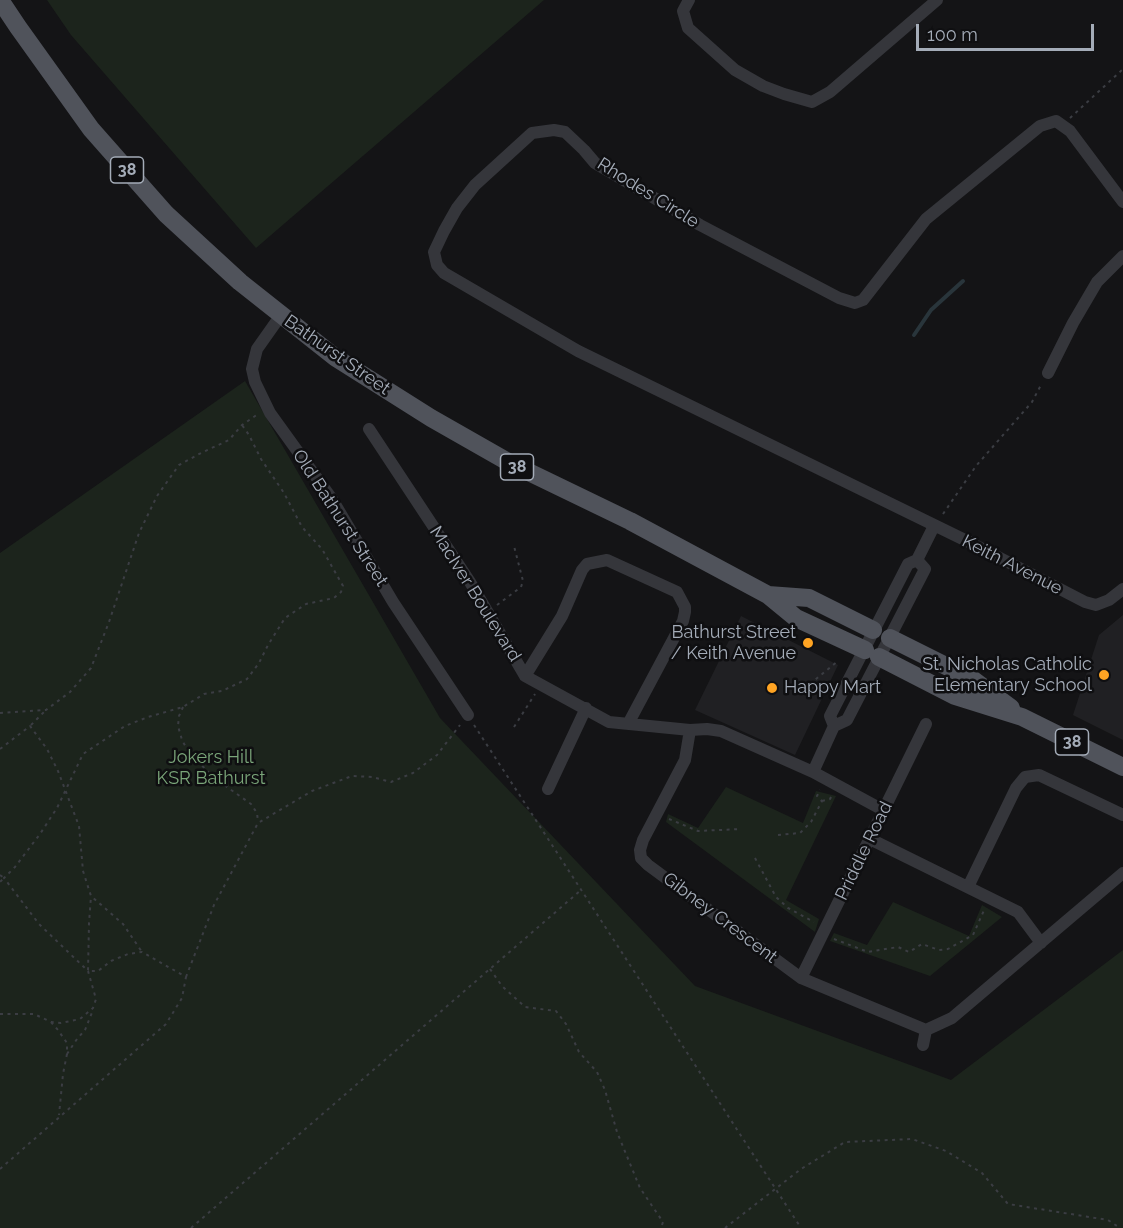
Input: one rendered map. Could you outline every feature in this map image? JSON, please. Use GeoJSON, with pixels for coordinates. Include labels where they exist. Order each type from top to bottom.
{"type":"FeatureCollection","features":[{"type":"Feature","properties":{"kind":"main road","name":"Bathurst Street"},"geometry":{"type":"LineString","coordinates":[[0,0],[91,129],[166,214],[240,282],[336,358],[430,418],[510,463],[630,521],[768,595],[796,618],[956,696],[1022,717],[1123,767]]}},
{"type":"Feature","properties":{"kind":"main road","name":"Bathurst Street"},"geometry":{"type":"LineString","coordinates":[[768,595],[809,598],[972,679],[1022,717]]}},
{"type":"Feature","properties":{"kind":"street"},"geometry":{"type":"LineString","coordinates":[[688,0],[683,11],[688,28],[735,70],[763,86],[812,102],[830,92],[937,0]]}},
{"type":"Feature","properties":{"kind":"street","name":"Rhodes Circle"},"geometry":{"type":"LineString","coordinates":[[934,526],[578,351],[444,273],[437,265],[434,252],[457,208],[475,184],[532,133],[554,130],[565,132],[595,163],[700,225],[839,298],[855,303],[863,300],[926,219],[1040,126],[1056,121],[1062,125]]}},
{"type":"Feature","properties":{"kind":"street"},"geometry":{"type":"LineString","coordinates":[[1062,125],[1070,131],[1123,202]]}},
{"type":"Feature","properties":{"kind":"street"},"geometry":{"type":"LineString","coordinates":[[1048,373],[1097,282],[1123,256]]}},
{"type":"Feature","properties":{"kind":"street","name":"Old Bathurst Street"},"geometry":{"type":"LineString","coordinates":[[281,315],[257,349],[252,369],[255,382],[268,408],[332,499],[393,602],[468,715]]}},
{"type":"Feature","properties":{"kind":"street","name":"MacIver Boulevard"},"geometry":{"type":"LineString","coordinates":[[369,429],[413,498],[442,538],[525,676],[609,722],[722,731],[813,772],[883,810]]}},
{"type":"Feature","properties":{"kind":"street"},"geometry":{"type":"LineString","coordinates":[[813,772],[834,726],[830,716],[872,654],[882,634],[908,564],[917,560],[934,526]]}},
{"type":"Feature","properties":{"kind":"street","name":"Keith Avenue"},"geometry":{"type":"LineString","coordinates":[[934,526],[1085,602],[1096,605],[1109,600],[1123,589]]}},
{"type":"Feature","properties":{"kind":"street"},"geometry":{"type":"LineString","coordinates":[[525,676],[562,616],[582,570],[587,564],[607,560],[676,592],[685,606],[683,621],[627,724]]}},
{"type":"Feature","properties":{"kind":"street"},"geometry":{"type":"LineString","coordinates":[[872,654],[882,634],[925,569],[917,560]]}},
{"type":"Feature","properties":{"kind":"street"},"geometry":{"type":"LineString","coordinates":[[548,789],[586,708]]}},
{"type":"Feature","properties":{"kind":"street","name":"Priddle Road"},"geometry":{"type":"LineString","coordinates":[[801,978],[926,724]]}},
{"type":"Feature","properties":{"kind":"street","name":"Gibney Crescent"},"geometry":{"type":"LineString","coordinates":[[690,730],[685,760],[643,840],[640,850],[641,858],[801,978],[926,1030]]}},
{"type":"Feature","properties":{"kind":"street"},"geometry":{"type":"LineString","coordinates":[[968,886],[1016,788],[1025,777],[1039,775],[1123,815]]}},
{"type":"Feature","properties":{"kind":"street"},"geometry":{"type":"LineString","coordinates":[[870,838],[1018,912],[1041,943]]}},
{"type":"Feature","properties":{"kind":"street"},"geometry":{"type":"LineString","coordinates":[[923,1046],[926,1030],[952,1018],[1123,873]]}},
{"type":"Feature","properties":{"kind":"path"},"geometry":{"type":"LineString","coordinates":[[1062,125],[1123,69]]}},
{"type":"Feature","properties":{"kind":"path"},"geometry":{"type":"LineString","coordinates":[[943,514],[976,466],[1032,402],[1048,373]]}},
{"type":"Feature","properties":{"kind":"path"},"geometry":{"type":"LineString","coordinates":[[0,749],[70,692],[91,668],[139,533],[157,496],[178,465],[229,440],[242,425],[268,408]]}},
{"type":"Feature","properties":{"kind":"path"},"geometry":{"type":"LineString","coordinates":[[0,882],[32,846],[57,807],[83,754],[125,726],[183,707],[204,694],[222,691],[247,679],[285,618],[306,604],[334,598],[340,592],[343,586],[322,549],[302,527],[242,425]]}},
{"type":"Feature","properties":{"kind":"path"},"geometry":{"type":"LineString","coordinates":[[488,612],[521,587],[523,581],[514,546]]}},
{"type":"Feature","properties":{"kind":"path"},"geometry":{"type":"LineString","coordinates":[[810,684],[838,661]]}},
{"type":"Feature","properties":{"kind":"path"},"geometry":{"type":"LineString","coordinates":[[514,727],[541,684]]}},
{"type":"Feature","properties":{"kind":"path"},"geometry":{"type":"LineString","coordinates":[[183,707],[178,726],[188,751],[213,777],[251,804],[257,813],[258,823]]}},
{"type":"Feature","properties":{"kind":"path"},"geometry":{"type":"LineString","coordinates":[[0,713],[46,710]]}},
{"type":"Feature","properties":{"kind":"path"},"geometry":{"type":"LineString","coordinates":[[0,1169],[166,1024],[182,998],[186,977],[214,905],[258,823],[312,791],[352,776],[372,777],[391,782],[413,773],[437,754],[468,715],[801,1228]]}},
{"type":"Feature","properties":{"kind":"path"},"geometry":{"type":"LineString","coordinates":[[30,726],[58,771],[80,826],[83,871],[91,896],[88,923],[88,971],[96,999],[85,1030],[67,1054]]}},
{"type":"Feature","properties":{"kind":"path"},"geometry":{"type":"LineString","coordinates":[[778,835],[800,833],[811,822],[822,801],[817,796],[825,778]]}},
{"type":"Feature","properties":{"kind":"path"},"geometry":{"type":"LineString","coordinates":[[657,814],[698,831],[741,829]]}},
{"type":"Feature","properties":{"kind":"path"},"geometry":{"type":"LineString","coordinates":[[755,858],[776,897],[788,908],[824,932],[868,952],[898,947],[909,952],[922,944],[939,950],[948,949],[973,935],[990,897]]}},
{"type":"Feature","properties":{"kind":"path"},"geometry":{"type":"LineString","coordinates":[[0,875],[39,924],[88,971],[98,971],[119,957],[142,952]]}},
{"type":"Feature","properties":{"kind":"path"},"geometry":{"type":"LineString","coordinates":[[191,1228],[582,890]]}},
{"type":"Feature","properties":{"kind":"path"},"geometry":{"type":"LineString","coordinates":[[91,896],[123,924],[142,952],[186,977]]}},
{"type":"Feature","properties":{"kind":"path"},"geometry":{"type":"LineString","coordinates":[[490,969],[502,986],[525,1007],[556,1011],[566,1024],[579,1052],[597,1072],[605,1090],[617,1132],[640,1188],[663,1222],[661,1228]]}},
{"type":"Feature","properties":{"kind":"path"},"geometry":{"type":"LineString","coordinates":[[0,1014],[34,1014],[51,1022],[61,1023],[80,1019],[93,1008]]}},
{"type":"Feature","properties":{"kind":"path"},"geometry":{"type":"LineString","coordinates":[[51,1022],[67,1043],[59,1117]]}},
{"type":"Feature","properties":{"kind":"path"},"geometry":{"type":"LineString","coordinates":[[725,1228],[801,1169],[845,1142],[912,1139],[946,1151],[982,1173],[1008,1204],[1108,1220],[1120,1228]]}},
{"type":"Feature","properties":{"kind":"shaded area","name":"St. Nicholas Catholic Elementary School"},"geometry":{"type":"Polygon","coordinates":[[[1123,615],[1123,740],[1073,715],[1099,635],[1123,615]]]}},
{"type":"Feature","properties":{"kind":"shaded area"},"geometry":{"type":"Polygon","coordinates":[[[741,616],[838,665],[795,755],[695,710],[741,616]]]}},
{"type":"Feature","properties":{"kind":"green space"},"geometry":{"type":"Polygon","coordinates":[[[47,0],[544,0],[256,248],[71,35],[47,0]]]}},
{"type":"Feature","properties":{"kind":"green space","name":"Jokers Hill KSR Bathurst"},"geometry":{"type":"Polygon","coordinates":[[[245,381],[440,718],[695,986],[951,1080],[1123,950],[1123,1228],[0,1228],[0,553],[245,381]]]}},
{"type":"Feature","properties":{"kind":"green space"},"geometry":{"type":"Polygon","coordinates":[[[726,787],[803,823],[816,791],[836,796],[786,900],[819,919],[815,932],[666,822],[668,814],[698,828],[726,787]]]}},
{"type":"Feature","properties":{"kind":"green space"},"geometry":{"type":"Polygon","coordinates":[[[893,902],[969,936],[982,905],[1002,917],[930,976],[830,941],[834,933],[867,945],[893,902]]]}},
{"type":"Feature","properties":{"kind":"waterway"},"geometry":{"type":"LineString","coordinates":[[914,335],[931,310],[963,281]]}},
{"type":"Feature","properties":{"kind":"place","name":"Bathurst Street / Keith Avenue"},"geometry":{"type":"Point","coordinates":[808,643]}},
{"type":"Feature","properties":{"kind":"place","name":"St. Nicholas Catholic Elementary School"},"geometry":{"type":"Point","coordinates":[1104,675]}},
{"type":"Feature","properties":{"kind":"place","name":"Happy Mart"},"geometry":{"type":"Point","coordinates":[772,688]}}]}
